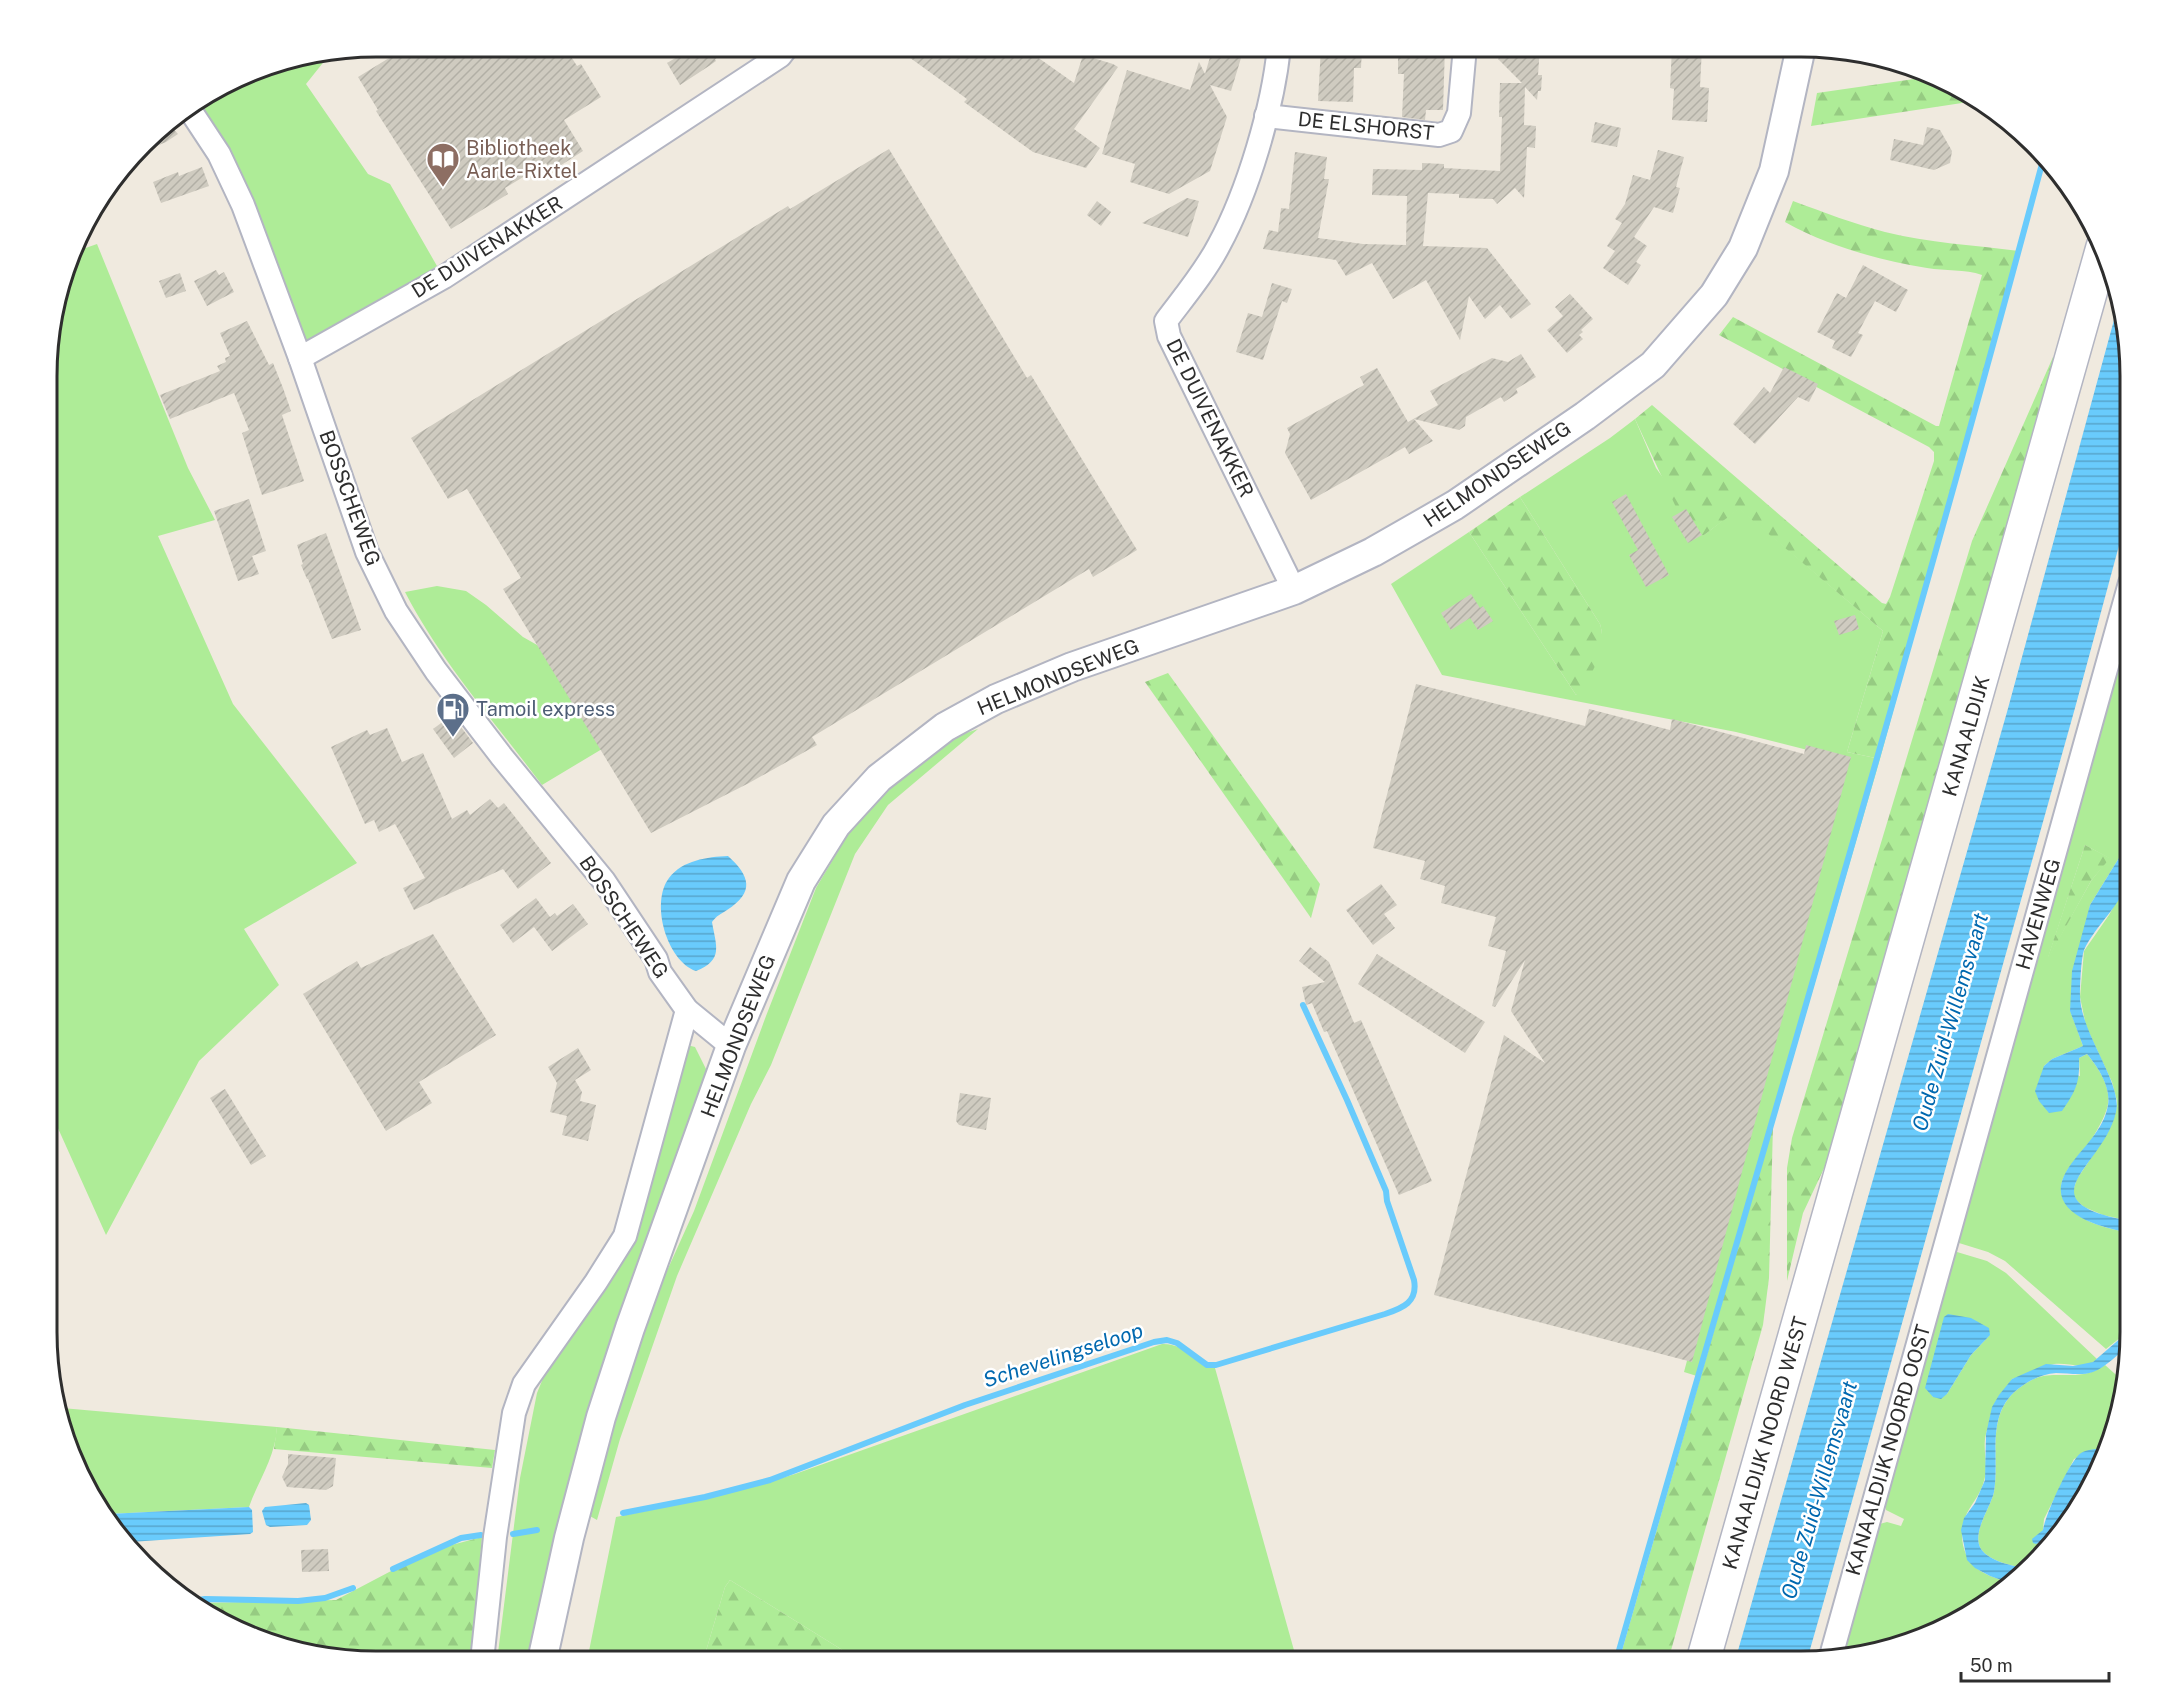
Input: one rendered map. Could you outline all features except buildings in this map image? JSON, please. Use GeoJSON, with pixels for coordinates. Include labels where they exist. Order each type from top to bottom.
{"type":"FeatureCollection","features":[{"type":"Feature","properties":{"kind":"main road","name":"KANAALDIJK"},"geometry":{"type":"LineString","coordinates":[[1827,1224],[2099,262]]}},
{"type":"Feature","properties":{"kind":"main road","name":"KANAALDIJK NOORD WEST"},"geometry":{"type":"LineString","coordinates":[[1706,1651],[1827,1224]]}},
{"type":"Feature","properties":{"kind":"street","name":"DE DUIVENAKKER"},"geometry":{"type":"LineString","coordinates":[[300,358],[444,277],[778,57]]}},
{"type":"Feature","properties":{"kind":"street","name":"DE DUIVENAKKER"},"geometry":{"type":"LineString","coordinates":[[1277,57],[1266,116],[1242,195],[1219,246],[1166,321],[1169,336],[1294,590]]}},
{"type":"Feature","properties":{"kind":"street","name":"DE ELSHORST"},"geometry":{"type":"LineString","coordinates":[[1266,116],[1439,135],[1451,131],[1459,113],[1464,57]]}},
{"type":"Feature","properties":{"kind":"street","name":"HELMONDSEWEG"},"geometry":{"type":"LineString","coordinates":[[544,1651],[569,1538],[601,1417],[630,1328],[731,1046],[801,881],[836,825],[879,778],[945,727],[996,699],[1072,667],[1294,590],[1373,552],[1455,505],[1585,416],[1653,365],[1714,295],[1743,248],[1774,171],[1799,57]]}},
{"type":"Feature","properties":{"kind":"street","name":"BOSSCHEWEG"},"geometry":{"type":"LineString","coordinates":[[193,115],[219,154],[243,205],[300,358],[367,552],[396,610],[436,671],[502,757],[604,880],[656,958],[660,972],[687,1010],[731,1046]]}},
{"type":"Feature","properties":{"kind":"street","name":"HAVENWEG"},"geometry":{"type":"LineString","coordinates":[[1945,1244],[2120,619]]}},
{"type":"Feature","properties":{"kind":"street"},"geometry":{"type":"LineString","coordinates":[[483,1651],[495,1537],[514,1413],[524,1384],[596,1282],[625,1236],[687,1010]]}},
{"type":"Feature","properties":{"kind":"street","name":"KANAALDIJK NOORD OOST"},"geometry":{"type":"LineString","coordinates":[[1833,1649],[1945,1244]]}},
{"type":"Feature","properties":{"kind":"green space"},"geometry":{"type":"Polygon","coordinates":[[[324,62],[306,84],[368,174],[390,184],[437,266],[307,349],[202,109],[254,81],[293,68],[324,62]]]}},
{"type":"Feature","properties":{"kind":"green space"},"geometry":{"type":"Polygon","coordinates":[[[1917,79],[1965,103],[1811,126],[1817,93],[1917,79]]]}},
{"type":"Feature","properties":{"kind":"green space"},"geometry":{"type":"Polygon","coordinates":[[[1793,201],[1839,218],[1902,236],[2019,251],[1880,759],[1847,752],[1883,631],[1739,509],[1704,535],[1692,536],[1688,533],[1635,419],[1652,405],[1882,603],[1886,604],[1934,461],[1934,452],[1929,447],[1719,335],[1733,317],[1939,426],[1982,275],[1890,261],[1818,238],[1785,222],[1793,201]]]}},
{"type":"Feature","properties":{"kind":"green space"},"geometry":{"type":"Polygon","coordinates":[[[97,244],[188,468],[215,520],[158,536],[233,704],[357,863],[244,929],[279,985],[199,1061],[106,1235],[57,1126],[57,376],[63,314],[83,249],[97,244]]]}},
{"type":"Feature","properties":{"kind":"green space"},"geometry":{"type":"Polygon","coordinates":[[[2053,357],[2063,361],[1842,1130],[1803,1213],[1787,1281],[1787,1168],[1792,1138],[1972,541],[2053,357]]]}},
{"type":"Feature","properties":{"kind":"green space"},"geometry":{"type":"Polygon","coordinates":[[[1635,419],[1656,468],[1704,535],[1739,508],[1883,631],[1847,752],[1880,759],[1700,1377],[1684,1372],[1847,760],[1736,732],[1442,675],[1391,584],[1469,532],[1576,695],[1599,652],[1602,633],[1600,624],[1520,497],[1635,419]]]}},
{"type":"Feature","properties":{"kind":"green space"},"geometry":{"type":"Polygon","coordinates":[[[1520,497],[1600,624],[1602,643],[1597,662],[1576,695],[1469,532],[1520,497]]]}},
{"type":"Feature","properties":{"kind":"green space"},"geometry":{"type":"Polygon","coordinates":[[[437,586],[466,591],[523,637],[546,650],[607,746],[542,785],[469,691],[435,643],[405,592],[437,586]]]}},
{"type":"Feature","properties":{"kind":"green space"},"geometry":{"type":"Polygon","coordinates":[[[2120,665],[2120,856],[2090,905],[2070,1010],[2083,1046],[2052,1059],[2044,1066],[2080,1076],[2079,1058],[2087,1054],[2099,1071],[2108,1091],[2105,1114],[2090,1142],[2068,1170],[2061,1186],[2065,1202],[2078,1215],[2103,1227],[2120,1231],[2120,1338],[2106,1349],[2005,1261],[1988,1252],[1959,1243],[1955,1235],[2120,665]],[[2085,845],[2048,958],[2091,881],[2109,858],[2085,845]]]}},
{"type":"Feature","properties":{"kind":"green space"},"geometry":{"type":"Polygon","coordinates":[[[1168,673],[1320,884],[1311,918],[1145,682],[1168,673]]]}},
{"type":"Feature","properties":{"kind":"green space"},"geometry":{"type":"Polygon","coordinates":[[[978,729],[888,805],[855,854],[771,1065],[751,1104],[677,1276],[620,1439],[597,1520],[588,1515],[620,1400],[657,1293],[694,1211],[816,888],[851,829],[901,776],[954,737],[978,729]]]}},
{"type":"Feature","properties":{"kind":"green space"},"geometry":{"type":"Polygon","coordinates":[[[2085,845],[2110,858],[2091,881],[2046,963],[2085,845]]]}},
{"type":"Feature","properties":{"kind":"green space"},"geometry":{"type":"Polygon","coordinates":[[[2120,895],[2120,1219],[2084,1207],[2074,1198],[2073,1191],[2077,1179],[2103,1140],[2116,1112],[2117,1101],[2112,1082],[2086,1026],[2080,997],[2084,951],[2120,895]]]}},
{"type":"Feature","properties":{"kind":"green space"},"geometry":{"type":"Polygon","coordinates":[[[687,1045],[695,1047],[708,1073],[537,1651],[498,1651],[520,1478],[537,1393],[555,1353],[583,1322],[617,1260],[687,1045]]]}},
{"type":"Feature","properties":{"kind":"green space"},"geometry":{"type":"Polygon","coordinates":[[[1773,1125],[1769,1278],[1763,1325],[1671,1651],[1622,1651],[1773,1125]]]}},
{"type":"Feature","properties":{"kind":"green space"},"geometry":{"type":"Polygon","coordinates":[[[1957,1252],[1987,1261],[2006,1273],[2097,1359],[2087,1365],[2054,1364],[2012,1379],[1994,1414],[1985,1440],[1984,1481],[1965,1517],[1962,1541],[1966,1554],[1974,1566],[1980,1571],[2002,1580],[1961,1608],[1923,1627],[1884,1640],[1843,1648],[1876,1525],[1887,1522],[1901,1526],[1904,1519],[1886,1510],[1883,1497],[1951,1256],[1957,1252]],[[1990,1335],[1929,1390],[1933,1397],[1947,1394],[1971,1355],[1990,1335]]]}},
{"type":"Feature","properties":{"kind":"green space"},"geometry":{"type":"Polygon","coordinates":[[[1162,1344],[1178,1347],[1201,1363],[1215,1368],[1294,1651],[844,1651],[730,1580],[725,1587],[706,1651],[589,1651],[616,1517],[706,1498],[795,1474],[1162,1344]]]}},
{"type":"Feature","properties":{"kind":"green space"},"geometry":{"type":"Polygon","coordinates":[[[2105,1365],[2117,1375],[2109,1415],[2097,1450],[2074,1459],[2044,1519],[2043,1530],[2036,1544],[2042,1541],[2027,1558],[2017,1566],[1990,1557],[1981,1549],[1978,1535],[1994,1492],[1997,1424],[2001,1411],[2018,1389],[2035,1378],[2092,1372],[2105,1365]]]}},
{"type":"Feature","properties":{"kind":"green space"},"geometry":{"type":"Polygon","coordinates":[[[66,1408],[277,1427],[270,1458],[249,1507],[114,1514],[100,1492],[81,1454],[66,1408]]]}},
{"type":"Feature","properties":{"kind":"green space"},"geometry":{"type":"Polygon","coordinates":[[[277,1427],[495,1450],[492,1468],[274,1449],[277,1427]]]}},
{"type":"Feature","properties":{"kind":"green space"},"geometry":{"type":"Polygon","coordinates":[[[482,1537],[472,1651],[376,1651],[314,1645],[254,1627],[208,1603],[336,1600],[412,1560],[444,1547],[482,1537]]]}},
{"type":"Feature","properties":{"kind":"green space"},"geometry":{"type":"Polygon","coordinates":[[[730,1580],[844,1651],[706,1651],[725,1587],[730,1580]]]}},
{"type":"Feature","properties":{"kind":"water","name":"Oude Zuid-Willemsvaart"},"geometry":{"type":"Polygon","coordinates":[[[2115,318],[2120,376],[2120,542],[1829,1583],[1810,1651],[1738,1651],[2007,712],[2115,318]]]}},
{"type":"Feature","properties":{"kind":"water"},"geometry":{"type":"Polygon","coordinates":[[[728,856],[745,877],[745,890],[736,903],[712,922],[716,951],[711,962],[696,971],[677,956],[664,930],[661,902],[664,889],[669,878],[688,863],[728,856]]]}},
{"type":"Feature","properties":{"kind":"water"},"geometry":{"type":"Polygon","coordinates":[[[2120,856],[2120,898],[2084,950],[2080,979],[2082,1010],[2113,1087],[2116,1112],[2109,1132],[2077,1180],[2074,1192],[2080,1203],[2097,1213],[2120,1219],[2120,1230],[2076,1215],[2061,1195],[2062,1183],[2069,1167],[2097,1131],[2106,1114],[2108,1091],[2103,1078],[2087,1054],[2079,1058],[2076,1086],[2062,1111],[2049,1113],[2039,1101],[2035,1091],[2044,1066],[2052,1059],[2083,1046],[2070,1011],[2072,971],[2090,905],[2120,856]]]}},
{"type":"Feature","properties":{"kind":"water"},"geometry":{"type":"Polygon","coordinates":[[[1948,1314],[1971,1318],[1989,1328],[1990,1335],[1971,1355],[1947,1394],[1941,1399],[1933,1397],[1925,1388],[1944,1317],[1948,1314]]]}},
{"type":"Feature","properties":{"kind":"water"},"geometry":{"type":"Polygon","coordinates":[[[2120,1339],[2119,1354],[2098,1370],[2084,1374],[2056,1373],[2031,1380],[2008,1399],[2001,1411],[1997,1424],[1994,1492],[1978,1535],[1981,1549],[1985,1553],[2017,1566],[2001,1580],[1990,1576],[1975,1568],[1967,1560],[1961,1530],[1964,1518],[1975,1503],[1985,1480],[1986,1434],[1992,1407],[2012,1379],[2046,1364],[2073,1366],[2093,1362],[2120,1339]]]}},
{"type":"Feature","properties":{"kind":"water"},"geometry":{"type":"Polygon","coordinates":[[[2098,1449],[2077,1492],[2042,1541],[2033,1543],[2032,1539],[2043,1530],[2058,1489],[2070,1466],[2081,1453],[2098,1449]]]}},
{"type":"Feature","properties":{"kind":"water"},"geometry":{"type":"Polygon","coordinates":[[[306,1503],[309,1505],[311,1520],[307,1525],[270,1527],[266,1525],[262,1511],[265,1507],[306,1503]]]}},
{"type":"Feature","properties":{"kind":"water"},"geometry":{"type":"Polygon","coordinates":[[[249,1507],[252,1510],[253,1532],[136,1542],[114,1514],[249,1507]]]}},
{"type":"Feature","properties":{"kind":"waterway"},"geometry":{"type":"LineString","coordinates":[[1619,1651],[1887,724],[2041,166]]}},
{"type":"Feature","properties":{"kind":"waterway","name":"Schevelingseloop"},"geometry":{"type":"LineString","coordinates":[[623,1513],[705,1497],[770,1480],[965,1405],[1154,1342],[1167,1340],[1177,1343],[1207,1365],[1216,1365],[1385,1314],[1408,1303],[1414,1294],[1414,1280],[1387,1201],[1386,1191],[1303,1005]]}},
{"type":"Feature","properties":{"kind":"waterway","name":"Schevelingseloop"},"geometry":{"type":"LineString","coordinates":[[513,1534],[537,1530]]}},
{"type":"Feature","properties":{"kind":"waterway","name":"Schevelingseloop"},"geometry":{"type":"LineString","coordinates":[[393,1569],[461,1538],[481,1535]]}},
{"type":"Feature","properties":{"kind":"waterway","name":"Schevelingseloop"},"geometry":{"type":"LineString","coordinates":[[203,1599],[298,1601],[325,1598],[353,1588]]}},
{"type":"Feature","properties":{"kind":"place","name":"Bibliotheek Aarle-Rixtel"},"geometry":{"type":"Point","coordinates":[443,188]}},
{"type":"Feature","properties":{"kind":"place","name":"Tamoil express"},"geometry":{"type":"Point","coordinates":[453,738]}}]}
